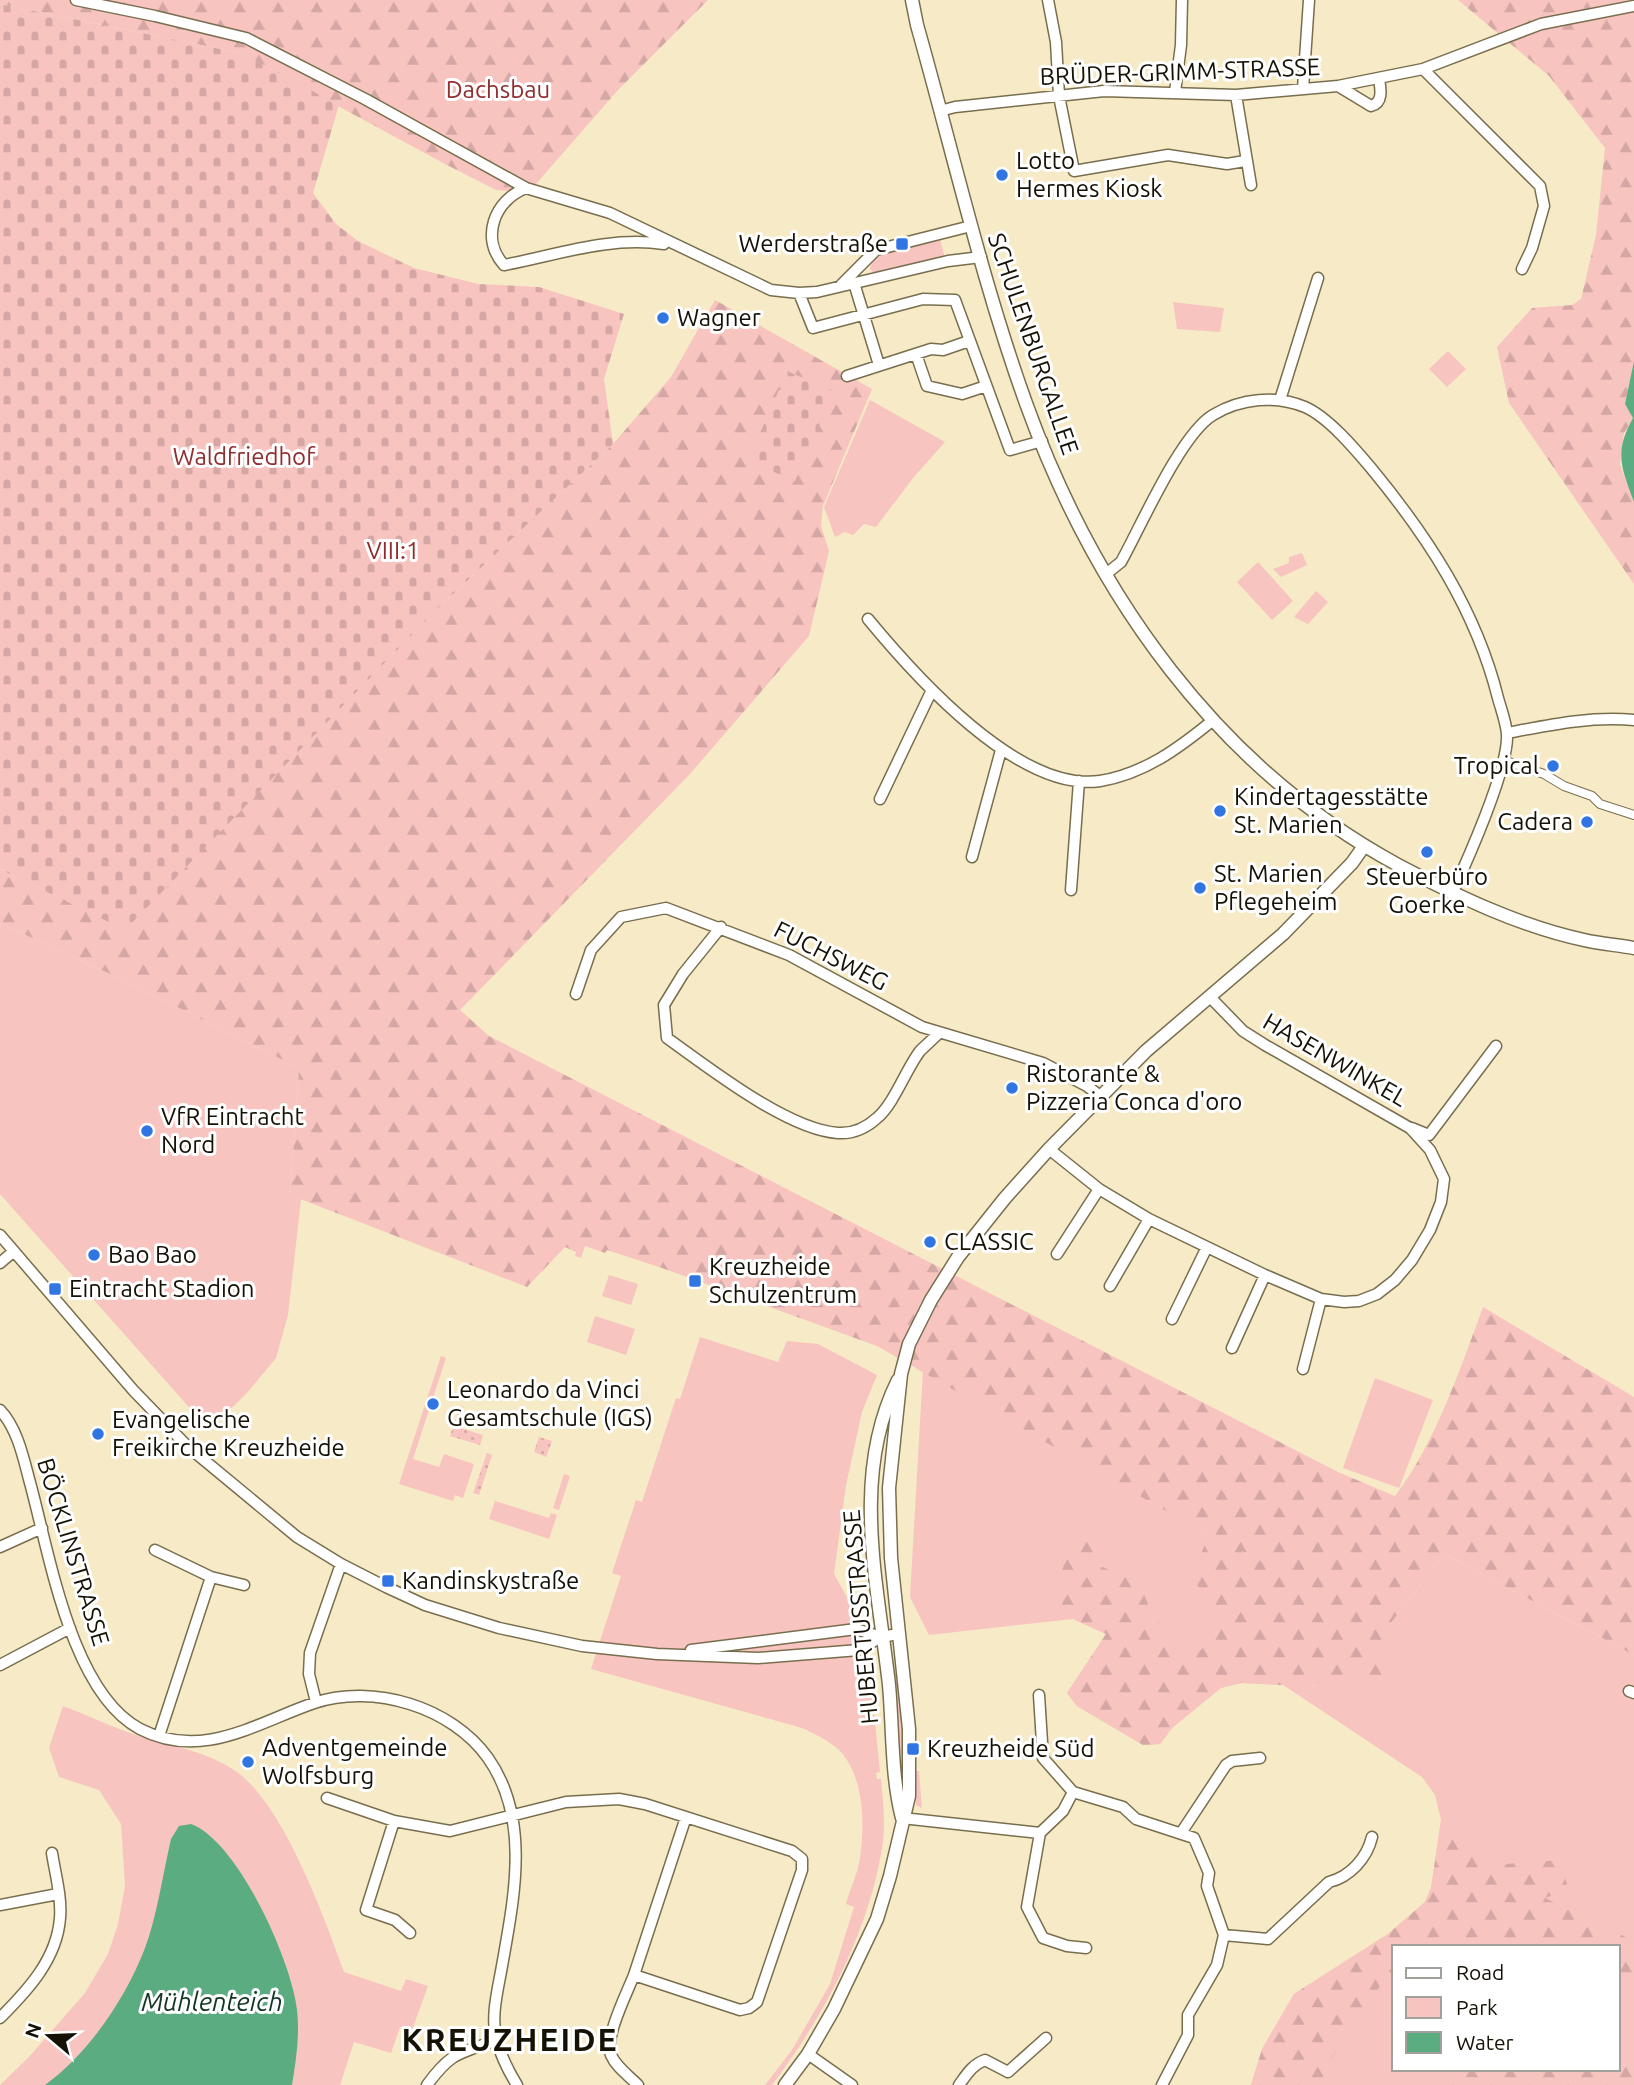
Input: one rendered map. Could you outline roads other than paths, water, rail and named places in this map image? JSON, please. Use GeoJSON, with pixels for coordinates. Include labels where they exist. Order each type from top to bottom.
{"type":"FeatureCollection","features":[{"type":"Feature","properties":{"kind":"street"},"geometry":{"type":"LineString","coordinates":[[76,0],[246,38],[365,99],[526,188],[610,213],[771,290],[799,293],[839,287],[948,261],[981,257]]}},
{"type":"Feature","properties":{"kind":"street","name":"SCHULENBURGALLEE"},"geometry":{"type":"LineString","coordinates":[[912,0],[971,226],[1026,400],[1073,512],[1106,575],[1143,635],[1176,679],[1212,721],[1257,765],[1300,802],[1364,846],[1452,894],[1527,923],[1583,940],[1634,948]]}},
{"type":"Feature","properties":{"kind":"street"},"geometry":{"type":"LineString","coordinates":[[1048,0],[1056,42],[1059,96],[1074,171],[1168,155],[1227,164],[1245,161]]}},
{"type":"Feature","properties":{"kind":"street"},"geometry":{"type":"LineString","coordinates":[[1175,92],[1181,45],[1182,0]]}},
{"type":"Feature","properties":{"kind":"street"},"geometry":{"type":"LineString","coordinates":[[1303,89],[1308,0]]}},
{"type":"Feature","properties":{"kind":"street","name":"BRÜDER-GRIMM-STRASSE"},"geometry":{"type":"LineString","coordinates":[[940,111],[955,107],[1104,91],[1236,95],[1339,86],[1423,69],[1541,24],[1634,6]]}},
{"type":"Feature","properties":{"kind":"street"},"geometry":{"type":"LineString","coordinates":[[1423,69],[1540,186],[1544,206],[1532,248],[1522,269]]}},
{"type":"Feature","properties":{"kind":"street","name":"BRÜDER-GRIMM-STRASSE"},"geometry":{"type":"LineString","coordinates":[[1339,86],[1371,106],[1376,105],[1379,100],[1379,79]]}},
{"type":"Feature","properties":{"kind":"street"},"geometry":{"type":"LineString","coordinates":[[1236,95],[1251,186]]}},
{"type":"Feature","properties":{"kind":"street"},"geometry":{"type":"LineString","coordinates":[[526,188],[504,202],[494,220],[491,244],[496,257],[504,265],[612,241],[646,241],[676,246]]}},
{"type":"Feature","properties":{"kind":"street"},"geometry":{"type":"LineString","coordinates":[[839,287],[876,250],[971,226]]}},
{"type":"Feature","properties":{"kind":"street"},"geometry":{"type":"LineString","coordinates":[[1280,400],[1318,278]]}},
{"type":"Feature","properties":{"kind":"street"},"geometry":{"type":"LineString","coordinates":[[854,283],[879,365]]}},
{"type":"Feature","properties":{"kind":"street"},"geometry":{"type":"LineString","coordinates":[[799,293],[813,328],[923,299],[955,300],[1010,450],[1042,441]]}},
{"type":"Feature","properties":{"kind":"street"},"geometry":{"type":"LineString","coordinates":[[847,376],[931,349],[943,350],[969,341]]}},
{"type":"Feature","properties":{"kind":"street"},"geometry":{"type":"LineString","coordinates":[[916,354],[927,386],[962,394],[986,386]]}},
{"type":"Feature","properties":{"kind":"street"},"geometry":{"type":"LineString","coordinates":[[1106,575],[1121,562],[1181,450],[1200,424],[1214,414],[1259,400],[1280,400],[1307,408],[1349,440],[1403,506],[1449,575],[1491,667],[1507,733],[1495,786],[1452,894]]}},
{"type":"Feature","properties":{"kind":"street"},"geometry":{"type":"LineString","coordinates":[[868,619],[932,692],[1001,750],[1051,774],[1079,781],[1099,781],[1137,770],[1161,759],[1212,721]]}},
{"type":"Feature","properties":{"kind":"street"},"geometry":{"type":"LineString","coordinates":[[880,799],[932,692]]}},
{"type":"Feature","properties":{"kind":"street"},"geometry":{"type":"LineString","coordinates":[[1507,733],[1561,722],[1617,718],[1634,720]]}},
{"type":"Feature","properties":{"kind":"street"},"geometry":{"type":"LineString","coordinates":[[972,857],[1001,750]]}},
{"type":"Feature","properties":{"kind":"street"},"geometry":{"type":"LineString","coordinates":[[1502,764],[1508,766],[1510,762],[1544,774],[1564,786],[1591,796],[1600,804],[1634,815]]}},
{"type":"Feature","properties":{"kind":"street"},"geometry":{"type":"LineString","coordinates":[[1071,890],[1079,781]]}},
{"type":"Feature","properties":{"kind":"street","name":"HUBERTUSSTRASSE"},"geometry":{"type":"LineString","coordinates":[[785,2085],[808,2054],[834,2010],[877,1919],[909,1796],[909,1729],[891,1558],[889,1488],[901,1374],[909,1344],[931,1300],[958,1257],[1004,1198],[1146,1051],[1283,934],[1352,863],[1364,846]]}},
{"type":"Feature","properties":{"kind":"street","name":"FUCHSWEG"},"geometry":{"type":"LineString","coordinates":[[576,993],[591,950],[621,917],[666,908],[789,955],[922,1027],[1043,1063],[1087,1086],[1100,1096]]}},
{"type":"Feature","properties":{"kind":"street"},"geometry":{"type":"LineString","coordinates":[[721,927],[683,974],[664,1005],[667,1038],[761,1103],[787,1117],[822,1130],[839,1133],[861,1130],[880,1116],[920,1052],[939,1032]]}},
{"type":"Feature","properties":{"kind":"street","name":"HASENWINKEL"},"geometry":{"type":"LineString","coordinates":[[1210,997],[1243,1031],[1265,1045],[1410,1128],[1429,1135],[1496,1046]]}},
{"type":"Feature","properties":{"kind":"street","name":"HASENWINKEL"},"geometry":{"type":"LineString","coordinates":[[1049,1149],[1099,1189],[1149,1219],[1206,1248],[1321,1299],[1344,1302],[1359,1301],[1377,1294],[1395,1280],[1412,1260],[1430,1230],[1441,1202],[1444,1179],[1430,1150],[1410,1128]]}},
{"type":"Feature","properties":{"kind":"street"},"geometry":{"type":"LineString","coordinates":[[1057,1254],[1099,1189]]}},
{"type":"Feature","properties":{"kind":"street"},"geometry":{"type":"LineString","coordinates":[[1110,1286],[1149,1219]]}},
{"type":"Feature","properties":{"kind":"street"},"geometry":{"type":"LineString","coordinates":[[0,1235],[132,1390],[187,1446],[298,1537],[341,1564],[425,1605],[499,1628],[582,1646],[657,1654],[758,1658],[859,1650],[881,1637],[898,1634]]}},
{"type":"Feature","properties":{"kind":"street"},"geometry":{"type":"LineString","coordinates":[[1172,1319],[1206,1248]]}},
{"type":"Feature","properties":{"kind":"street"},"geometry":{"type":"LineString","coordinates":[[0,1263],[13,1251]]}},
{"type":"Feature","properties":{"kind":"street"},"geometry":{"type":"LineString","coordinates":[[1232,1348],[1265,1275]]}},
{"type":"Feature","properties":{"kind":"street"},"geometry":{"type":"LineString","coordinates":[[1303,1369],[1321,1299]]}},
{"type":"Feature","properties":{"kind":"street","name":"HUBERTUSSTRASSE"},"geometry":{"type":"LineString","coordinates":[[901,1374],[887,1402],[876,1447],[871,1488],[871,1541],[893,1728],[897,1796],[902,1818]]}},
{"type":"Feature","properties":{"kind":"street","name":"BÖCKLINSTRASSE"},"geometry":{"type":"LineString","coordinates":[[2,1415],[19,1444],[70,1629],[104,1698],[121,1716],[140,1729],[159,1736],[182,1741],[221,1739],[316,1702],[380,1697],[410,1703],[442,1716],[473,1738],[489,1760],[513,1814],[516,1874],[495,2015],[497,2040],[517,2085]]}},
{"type":"Feature","properties":{"kind":"street"},"geometry":{"type":"LineString","coordinates":[[0,1546],[42,1528]]}},
{"type":"Feature","properties":{"kind":"street"},"geometry":{"type":"LineString","coordinates":[[155,1550],[211,1577],[243,1584]]}},
{"type":"Feature","properties":{"kind":"street"},"geometry":{"type":"LineString","coordinates":[[316,1702],[309,1674],[310,1653],[341,1564]]}},
{"type":"Feature","properties":{"kind":"street"},"geometry":{"type":"LineString","coordinates":[[159,1736],[211,1577]]}},
{"type":"Feature","properties":{"kind":"street"},"geometry":{"type":"LineString","coordinates":[[0,1665],[70,1629]]}},
{"type":"Feature","properties":{"kind":"street"},"geometry":{"type":"LineString","coordinates":[[657,1654],[856,1629],[881,1637]]}},
{"type":"Feature","properties":{"kind":"street"},"geometry":{"type":"LineString","coordinates":[[1039,1695],[1043,1758],[1073,1792],[1123,1807],[1136,1819],[1195,1838],[1209,1873],[1208,1886],[1224,1935],[1217,1965],[1188,2015],[1188,2035],[1162,2085]]}},
{"type":"Feature","properties":{"kind":"street"},"geometry":{"type":"LineString","coordinates":[[1181,1833],[1226,1765],[1232,1761],[1260,1758]]}},
{"type":"Feature","properties":{"kind":"street"},"geometry":{"type":"LineString","coordinates":[[1073,1792],[1063,1811],[1040,1833],[1027,1907],[1043,1938],[1066,1946],[1086,1948]]}},
{"type":"Feature","properties":{"kind":"street"},"geometry":{"type":"LineString","coordinates":[[327,1798],[394,1821],[450,1831],[566,1802],[607,1799],[645,1804],[686,1816],[792,1851],[802,1859],[802,1870],[757,2002],[749,2008],[740,2010],[634,1975]]}},
{"type":"Feature","properties":{"kind":"street"},"geometry":{"type":"LineString","coordinates":[[638,2085],[614,2060],[610,2051],[613,2029],[634,1975],[686,1816]]}},
{"type":"Feature","properties":{"kind":"street"},"geometry":{"type":"LineString","coordinates":[[902,1818],[1040,1833]]}},
{"type":"Feature","properties":{"kind":"street"},"geometry":{"type":"LineString","coordinates":[[394,1821],[366,1910],[395,1920],[410,1933]]}},
{"type":"Feature","properties":{"kind":"street"},"geometry":{"type":"LineString","coordinates":[[1224,1935],[1268,1939],[1324,1886],[1340,1879],[1365,1857],[1372,1837]]}},
{"type":"Feature","properties":{"kind":"street"},"geometry":{"type":"LineString","coordinates":[[0,2018],[28,1991],[54,1945],[60,1918],[52,1853]]}},
{"type":"Feature","properties":{"kind":"street"},"geometry":{"type":"LineString","coordinates":[[0,1905],[58,1894]]}},
{"type":"Feature","properties":{"kind":"street"},"geometry":{"type":"LineString","coordinates":[[959,2085],[976,2063],[985,2060],[1008,2072],[1046,2038]]}},
{"type":"Feature","properties":{"kind":"street"},"geometry":{"type":"LineString","coordinates":[[427,2085],[441,2066],[457,2053],[497,2040]]}},
{"type":"Feature","properties":{"kind":"street"},"geometry":{"type":"LineString","coordinates":[[808,2054],[852,2085]]}},
{"type":"Feature","properties":{"kind":"water"},"geometry":{"type":"Polygon","coordinates":[[[1634,361],[1634,502],[1623,469],[1622,450],[1633,418],[1625,404],[1634,361]]]}},
{"type":"Feature","properties":{"kind":"water","name":"Mühlenteich"},"geometry":{"type":"Polygon","coordinates":[[[191,1824],[209,1835],[227,1853],[244,1878],[260,1905],[285,1963],[298,2020],[292,2085],[45,2085],[91,2041],[128,1986],[149,1936],[171,1839],[179,1826],[191,1824]]]}},
{"type":"Feature","properties":{"kind":"place","name":"Lotto Hermes Kiosk"},"geometry":{"type":"Point","coordinates":[1002,175]}},
{"type":"Feature","properties":{"kind":"place","name":"Werderstraße"},"geometry":{"type":"Point","coordinates":[902,244]}},
{"type":"Feature","properties":{"kind":"place","name":"Wagner"},"geometry":{"type":"Point","coordinates":[663,318]}},
{"type":"Feature","properties":{"kind":"place","name":"Tropical"},"geometry":{"type":"Point","coordinates":[1553,766]}},
{"type":"Feature","properties":{"kind":"place","name":"Kindertagesstätte St. Marien"},"geometry":{"type":"Point","coordinates":[1220,811]}},
{"type":"Feature","properties":{"kind":"place","name":"Cadera"},"geometry":{"type":"Point","coordinates":[1587,822]}},
{"type":"Feature","properties":{"kind":"place","name":"Steuerbüro Goerke"},"geometry":{"type":"Point","coordinates":[1427,852]}},
{"type":"Feature","properties":{"kind":"place","name":"St. Marien Pflegeheim"},"geometry":{"type":"Point","coordinates":[1200,888]}},
{"type":"Feature","properties":{"kind":"place","name":"Ristorante & Pizzeria Conca d'oro"},"geometry":{"type":"Point","coordinates":[1012,1088]}},
{"type":"Feature","properties":{"kind":"place","name":"VfR Eintracht Nord"},"geometry":{"type":"Point","coordinates":[147,1131]}},
{"type":"Feature","properties":{"kind":"place","name":"CLASSIC"},"geometry":{"type":"Point","coordinates":[930,1242]}},
{"type":"Feature","properties":{"kind":"place","name":"Bao Bao"},"geometry":{"type":"Point","coordinates":[94,1255]}},
{"type":"Feature","properties":{"kind":"place","name":"Kreuzheide Schulzentrum"},"geometry":{"type":"Point","coordinates":[695,1281]}},
{"type":"Feature","properties":{"kind":"place","name":"Eintracht Stadion"},"geometry":{"type":"Point","coordinates":[55,1289]}},
{"type":"Feature","properties":{"kind":"place","name":"Leonardo da Vinci Gesamtschule (IGS)"},"geometry":{"type":"Point","coordinates":[433,1404]}},
{"type":"Feature","properties":{"kind":"place","name":"Evangelische Freikirche Kreuzheide"},"geometry":{"type":"Point","coordinates":[98,1434]}},
{"type":"Feature","properties":{"kind":"place","name":"Kandinskystraße"},"geometry":{"type":"Point","coordinates":[388,1581]}},
{"type":"Feature","properties":{"kind":"place","name":"Kreuzheide Süd"},"geometry":{"type":"Point","coordinates":[913,1749]}},
{"type":"Feature","properties":{"kind":"place","name":"Adventgemeinde Wolfsburg"},"geometry":{"type":"Point","coordinates":[248,1762]}},
{"type":"Feature","properties":{"kind":"district","name":"KREUZHEIDE"},"geometry":{"type":"Point","coordinates":[510,2040]}},
{"type":"Feature","properties":{"kind":"park label","name":"Dachsbau"},"geometry":{"type":"Point","coordinates":[498,90]}},
{"type":"Feature","properties":{"kind":"park label","name":"Waldfriedhof"},"geometry":{"type":"Point","coordinates":[244,457]}},
{"type":"Feature","properties":{"kind":"park label","name":"VIII:1"},"geometry":{"type":"Point","coordinates":[393,551]}}]}
